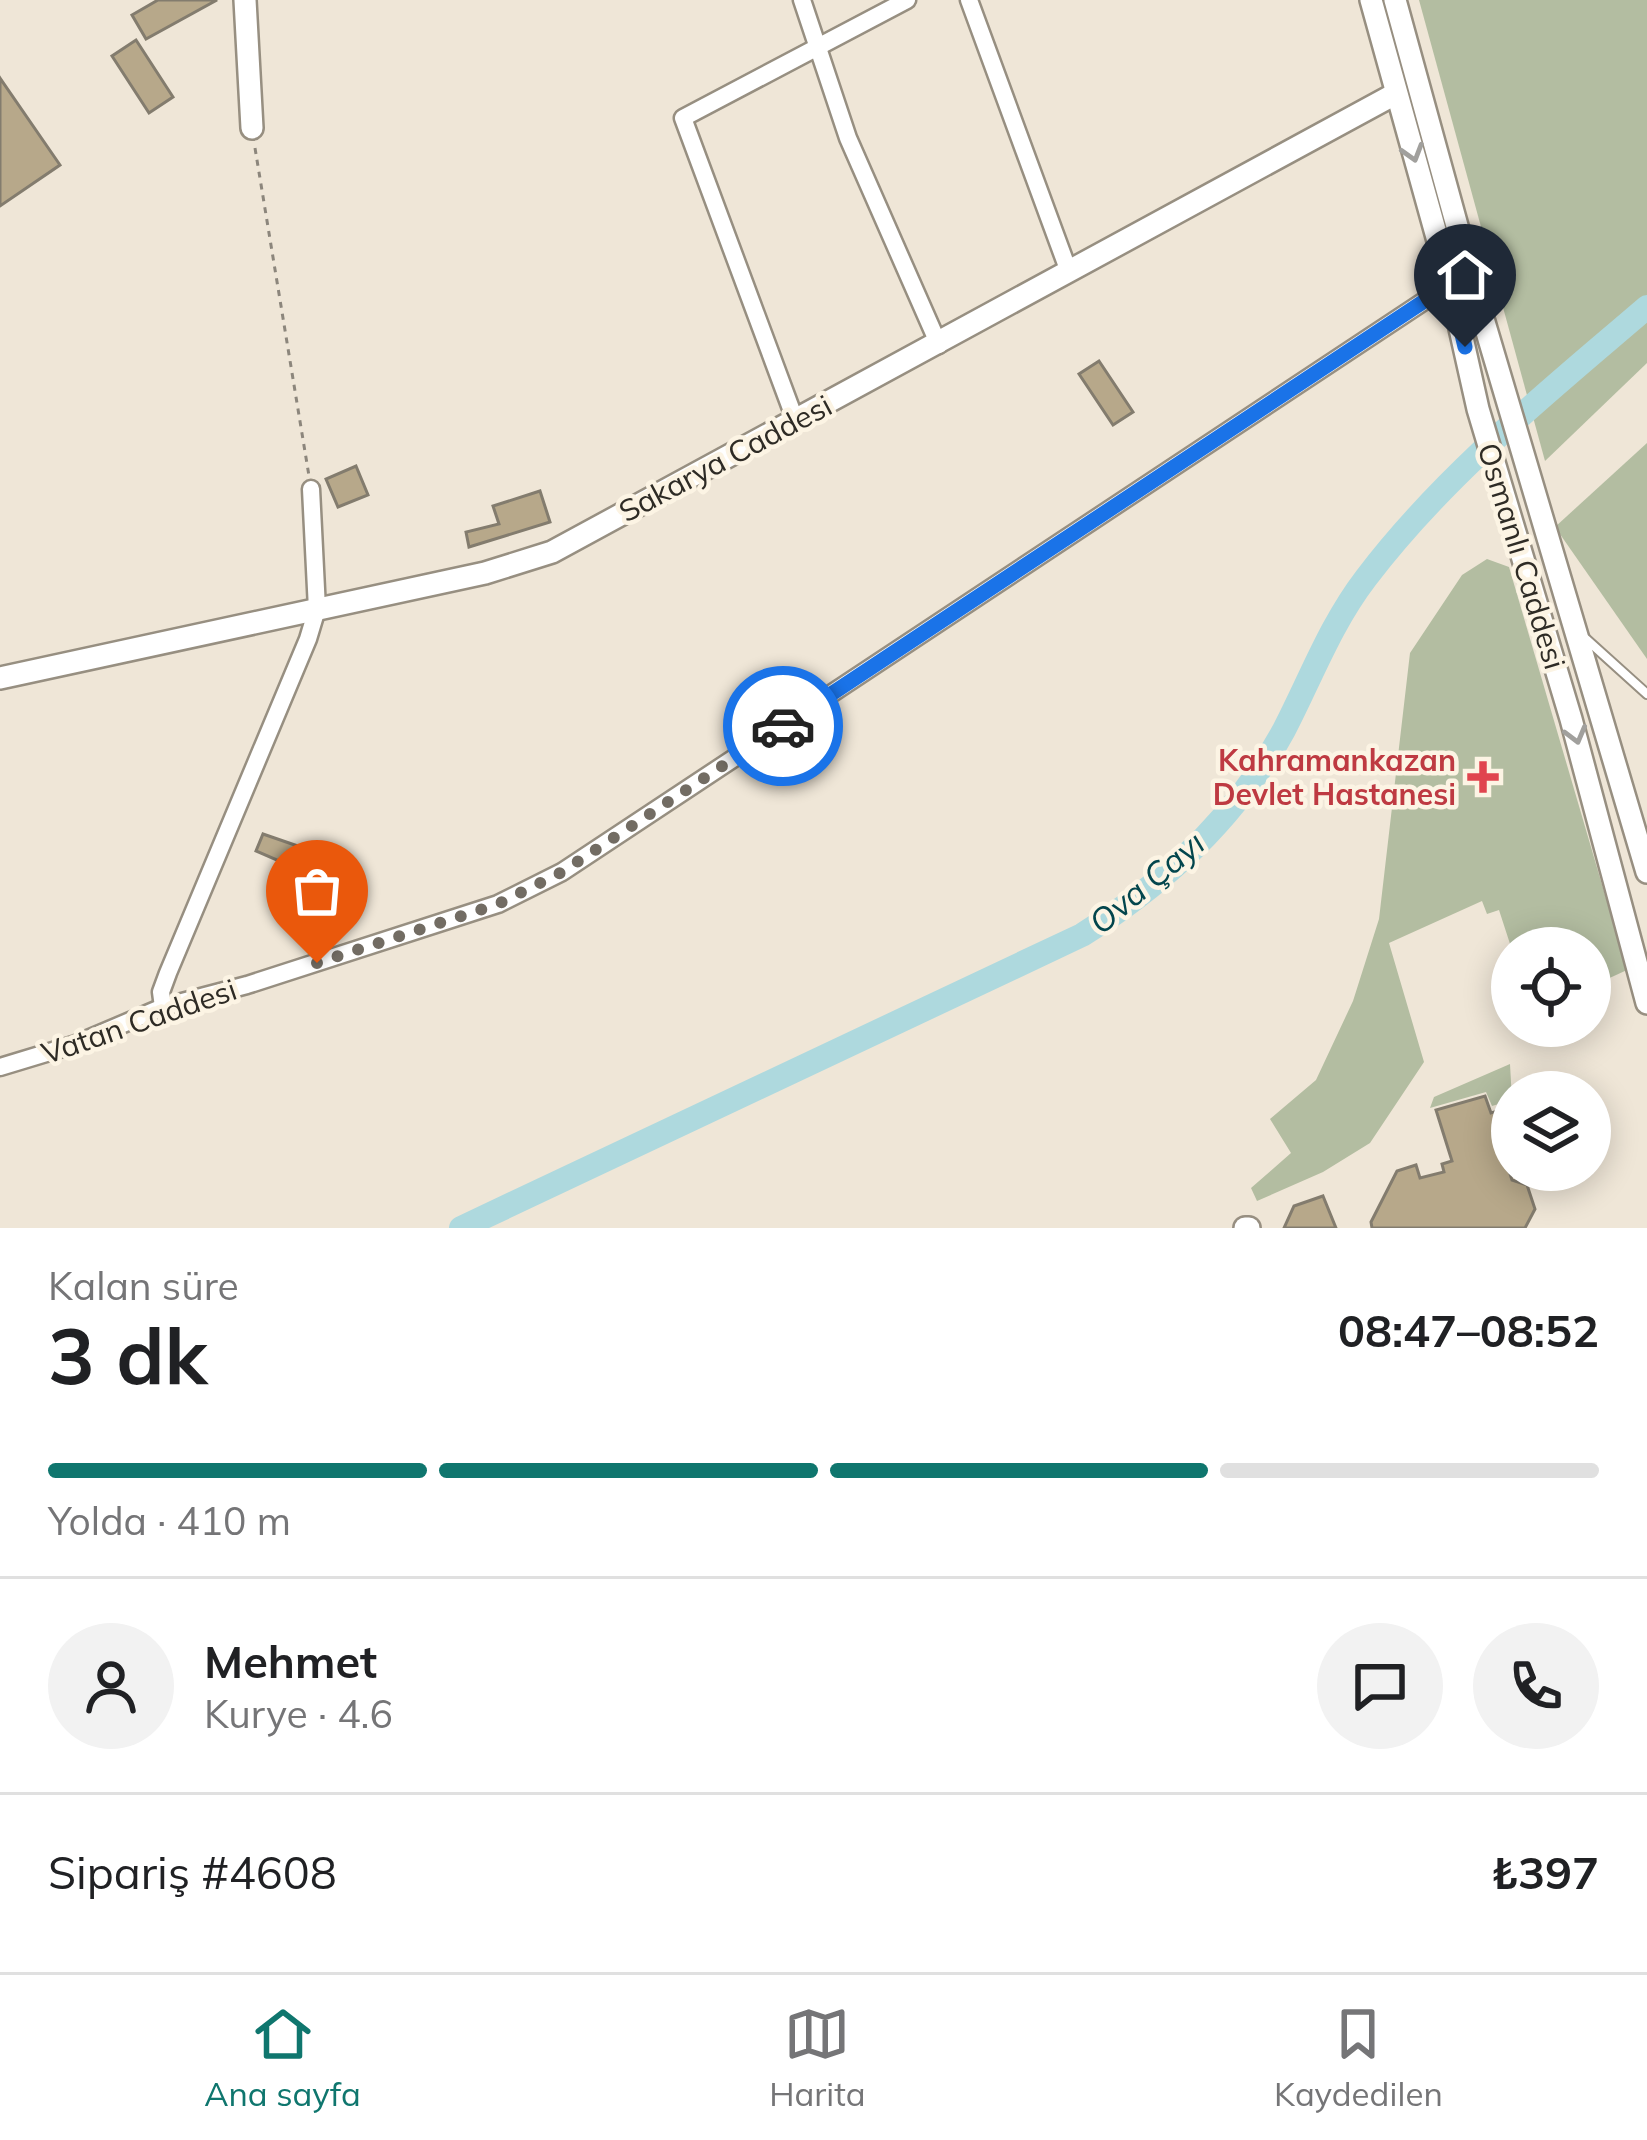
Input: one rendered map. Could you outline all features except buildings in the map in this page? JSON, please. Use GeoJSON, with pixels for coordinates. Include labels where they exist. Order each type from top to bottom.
{"type":"FeatureCollection","features":[{"type":"Feature","properties":{"kind":"main road"},"geometry":{"type":"LineString","coordinates":[[245,0],[252,128]]}},
{"type":"Feature","properties":{"kind":"main road","name":"Osmanlı Caddesi"},"geometry":{"type":"LineString","coordinates":[[1371,0],[1450,284],[1478,409],[1644,970],[1647,1004]]}},
{"type":"Feature","properties":{"kind":"main road","name":"Osmanlı Caddesi"},"geometry":{"type":"LineString","coordinates":[[1395,0],[1647,872]]}},
{"type":"Feature","properties":{"kind":"main road","name":"Sakarya Caddesi"},"geometry":{"type":"LineString","coordinates":[[0,678],[485,573],[552,552],[1395,94]]}},
{"type":"Feature","properties":{"kind":"street"},"geometry":{"type":"LineString","coordinates":[[802,0],[848,138],[939,345]]}},
{"type":"Feature","properties":{"kind":"street"},"geometry":{"type":"LineString","coordinates":[[796,422],[683,118],[908,0]]}},
{"type":"Feature","properties":{"kind":"street"},"geometry":{"type":"LineString","coordinates":[[969,0],[1069,272]]}},
{"type":"Feature","properties":{"kind":"street","name":"Vatan Caddesi"},"geometry":{"type":"LineString","coordinates":[[0,1066],[76,1043],[163,1006],[387,942],[498,904],[562,872],[1450,284]]}},
{"type":"Feature","properties":{"kind":"street"},"geometry":{"type":"LineString","coordinates":[[163,1006],[161,992],[168,973],[245,796],[317,609],[311,489]]}},
{"type":"Feature","properties":{"kind":"lane"},"geometry":{"type":"LineString","coordinates":[[1578,632],[1647,694]]}},
{"type":"Feature","properties":{"kind":"path"},"geometry":{"type":"LineString","coordinates":[[252,128],[311,489]]}},
{"type":"Feature","properties":{"kind":"green space"},"geometry":{"type":"Polygon","coordinates":[[[1419,0],[1647,0],[1647,363],[1545,461],[1419,0]]]}},
{"type":"Feature","properties":{"kind":"green space"},"geometry":{"type":"Polygon","coordinates":[[[1647,443],[1647,659],[1555,527],[1647,443]]]}},
{"type":"Feature","properties":{"kind":"green space","name":"Kahramankazan Devlet Hastanesi"},"geometry":{"type":"Polygon","coordinates":[[[1487,559],[1509,567],[1627,970],[1611,977],[1611,927],[1505,927],[1499,910],[1487,914],[1482,901],[1389,943],[1424,1062],[1370,1143],[1323,1172],[1257,1201],[1251,1188],[1291,1153],[1270,1119],[1316,1080],[1353,1001],[1379,919],[1410,653],[1462,575],[1487,559]]]}},
{"type":"Feature","properties":{"kind":"green space"},"geometry":{"type":"Polygon","coordinates":[[[1491,1072],[1491,1104],[1486,1092],[1430,1108],[1434,1097],[1491,1072]]]}},
{"type":"Feature","properties":{"kind":"waterway","name":"Ova Çayı"},"geometry":{"type":"LineString","coordinates":[[461,1228],[1082,935],[1142,894],[1196,846],[1244,791],[1284,730],[1342,614],[1396,540],[1499,435],[1647,307]]}},
{"type":"Feature","properties":{"kind":"way so far"},"geometry":{"type":"LineString","coordinates":[[317,963],[498,904],[562,872],[783,726]]}},
{"type":"Feature","properties":{"kind":"place","name":"Kahramankazan Devlet Hastanesi"},"geometry":{"type":"Point","coordinates":[1483,777]}},
{"type":"Feature","properties":{"kind":"route"},"geometry":{"type":"LineString","coordinates":[[783,726],[1450,284],[1465,347]]}}]}
